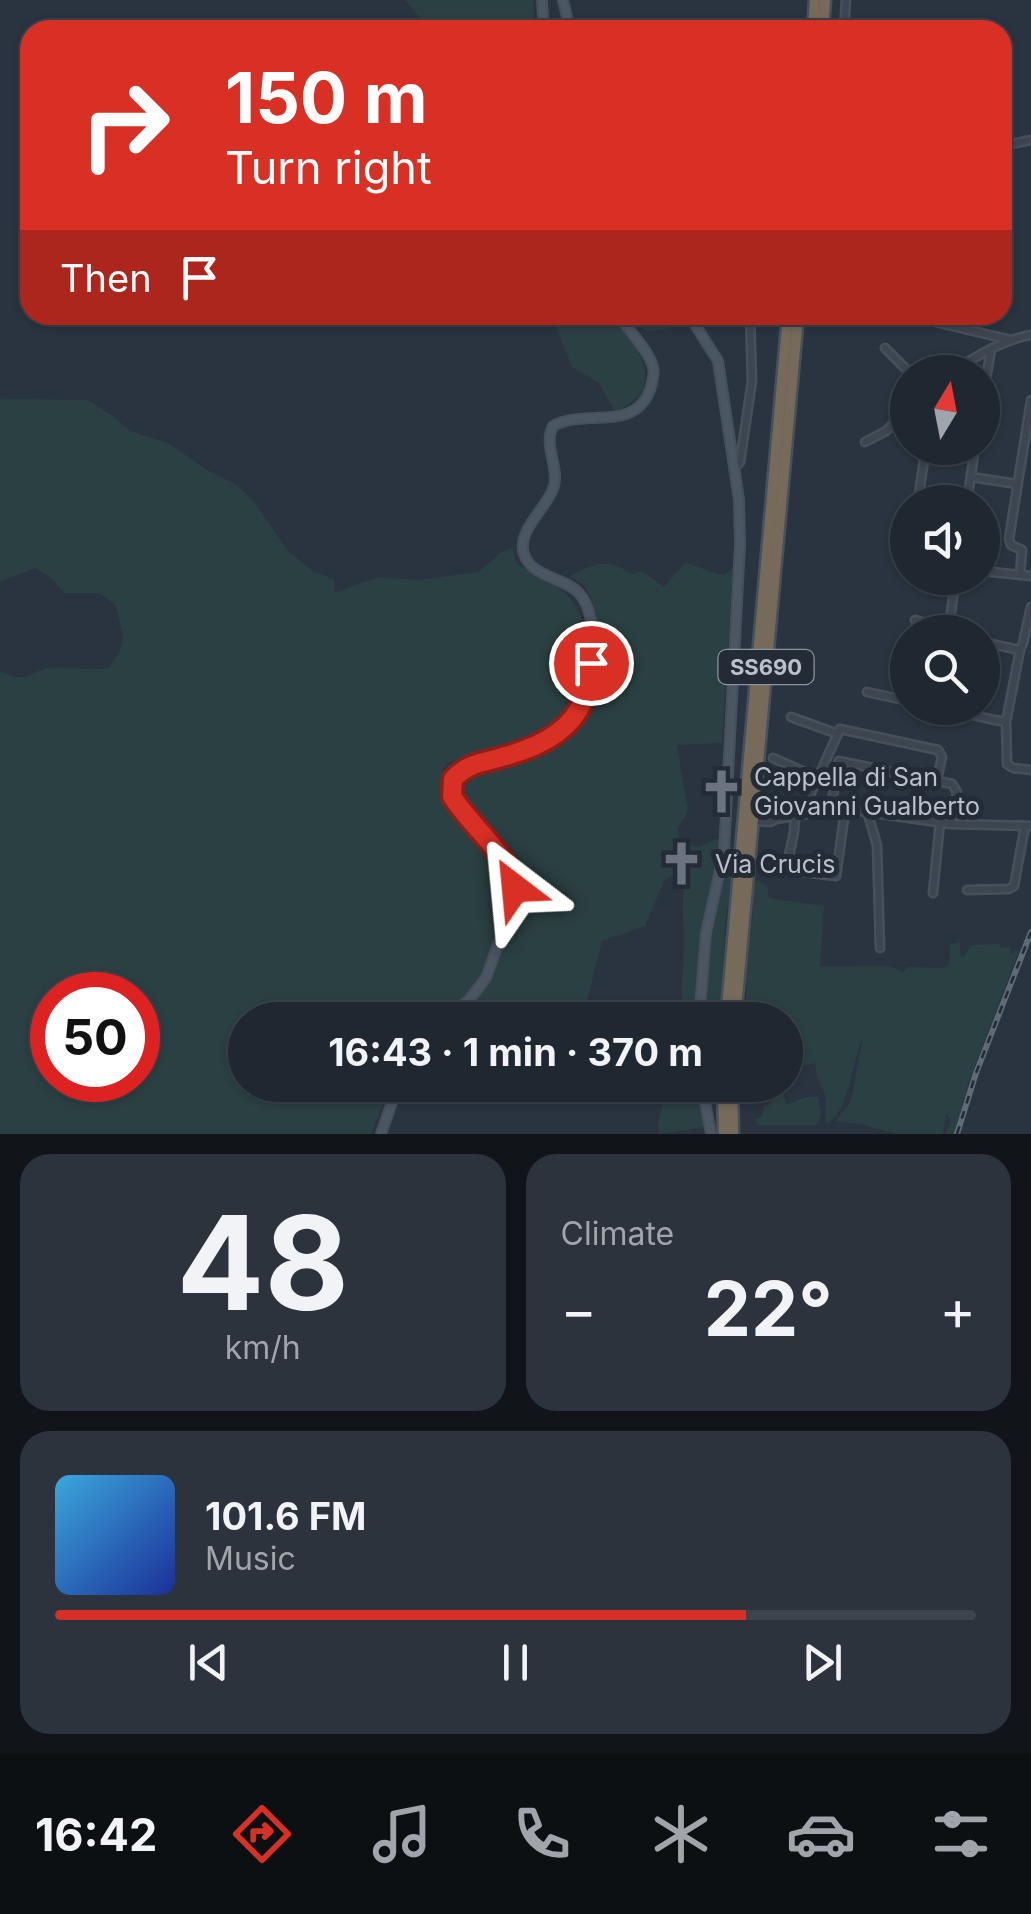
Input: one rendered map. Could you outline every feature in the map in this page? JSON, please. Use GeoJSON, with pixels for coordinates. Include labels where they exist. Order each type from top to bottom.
{"type":"FeatureCollection","features":[{"type":"Feature","properties":{"kind":"highway","name":"SS690"},"geometry":{"type":"LineString","coordinates":[[728,1002],[787,325]]}},
{"type":"Feature","properties":{"kind":"highway","name":"SS690"},"geometry":{"type":"LineString","coordinates":[[737,1002],[797,325]]}},
{"type":"Feature","properties":{"kind":"highway"},"geometry":{"type":"LineString","coordinates":[[723,1102],[724,1134]]}},
{"type":"Feature","properties":{"kind":"highway"},"geometry":{"type":"LineString","coordinates":[[733,1102],[734,1134]]}},
{"type":"Feature","properties":{"kind":"main road"},"geometry":{"type":"LineString","coordinates":[[466,1002],[486,978],[516,884],[510,868],[452,796],[453,779],[470,765],[516,754],[560,730],[577,714],[587,690],[593,632],[585,601],[569,585],[528,563],[523,544],[554,485],[548,440],[553,426],[569,418],[625,416],[646,398],[654,368],[625,325]]}},
{"type":"Feature","properties":{"kind":"main road"},"geometry":{"type":"LineString","coordinates":[[696,325],[718,361],[740,500],[724,852],[706,933],[700,1002]]}},
{"type":"Feature","properties":{"kind":"main road"},"geometry":{"type":"LineString","coordinates":[[381,1134],[392,1102]]}},
{"type":"Feature","properties":{"kind":"main road"},"geometry":{"type":"LineString","coordinates":[[705,1102],[711,1134]]}},
{"type":"Feature","properties":{"kind":"street"},"geometry":{"type":"LineString","coordinates":[[735,466],[740,462],[750,402],[750,325]]}},
{"type":"Feature","properties":{"kind":"street"},"geometry":{"type":"LineString","coordinates":[[948,325],[1011,340]]}},
{"type":"Feature","properties":{"kind":"street"},"geometry":{"type":"LineString","coordinates":[[981,355],[1031,335]]}},
{"type":"Feature","properties":{"kind":"street"},"geometry":{"type":"LineString","coordinates":[[886,348],[893,355]]}},
{"type":"Feature","properties":{"kind":"street"},"geometry":{"type":"LineString","coordinates":[[989,355],[990,350]]}},
{"type":"Feature","properties":{"kind":"street"},"geometry":{"type":"LineString","coordinates":[[1020,574],[1022,550],[1009,541],[1031,400]]}},
{"type":"Feature","properties":{"kind":"street"},"geometry":{"type":"LineString","coordinates":[[865,442],[890,427]]}},
{"type":"Feature","properties":{"kind":"street"},"geometry":{"type":"LineString","coordinates":[[969,485],[972,465]]}},
{"type":"Feature","properties":{"kind":"street"},"geometry":{"type":"LineString","coordinates":[[970,476],[1017,484]]}},
{"type":"Feature","properties":{"kind":"street"},"geometry":{"type":"LineString","coordinates":[[1000,573],[1031,576]]}},
{"type":"Feature","properties":{"kind":"street"},"geometry":{"type":"LineString","coordinates":[[1031,607],[1006,722],[1008,764],[1031,770]]}},
{"type":"Feature","properties":{"kind":"street"},"geometry":{"type":"LineString","coordinates":[[1000,646],[1020,650]]}},
{"type":"Feature","properties":{"kind":"street"},"geometry":{"type":"LineString","coordinates":[[867,692],[890,696]]}},
{"type":"Feature","properties":{"kind":"street"},"geometry":{"type":"LineString","coordinates":[[791,717],[838,734]]}},
{"type":"Feature","properties":{"kind":"street"},"geometry":{"type":"LineString","coordinates":[[1000,721],[1006,722]]}},
{"type":"Feature","properties":{"kind":"street"},"geometry":{"type":"LineString","coordinates":[[805,814],[840,729],[938,750],[942,757],[937,780]]}},
{"type":"Feature","properties":{"kind":"street"},"geometry":{"type":"LineString","coordinates":[[772,758],[818,778]]}},
{"type":"Feature","properties":{"kind":"street"},"geometry":{"type":"LineString","coordinates":[[830,812],[838,761],[950,783],[956,788],[952,824]]}},
{"type":"Feature","properties":{"kind":"street"},"geometry":{"type":"LineString","coordinates":[[795,816],[786,870],[836,876],[845,811]]}},
{"type":"Feature","properties":{"kind":"street"},"geometry":{"type":"LineString","coordinates":[[866,811],[878,852],[880,948]]}},
{"type":"Feature","properties":{"kind":"street"},"geometry":{"type":"LineString","coordinates":[[758,822],[805,814],[866,811],[952,824],[1028,826],[1014,886],[967,890]]}},
{"type":"Feature","properties":{"kind":"street"},"geometry":{"type":"LineString","coordinates":[[933,893],[940,822]]}},
{"type":"Feature","properties":{"kind":"green space"},"geometry":{"type":"Polygon","coordinates":[[[405,0],[533,0],[534,20],[425,20],[405,0]]]}},
{"type":"Feature","properties":{"kind":"green space"},"geometry":{"type":"Polygon","coordinates":[[[555,325],[619,325],[644,367],[642,392],[615,411],[599,383],[572,367],[555,325]]]}},
{"type":"Feature","properties":{"kind":"green space"},"geometry":{"type":"Polygon","coordinates":[[[636,325],[676,325],[654,331],[636,325]]]}},
{"type":"Feature","properties":{"kind":"green space"},"geometry":{"type":"Polygon","coordinates":[[[0,399],[88,400],[130,431],[168,443],[235,484],[252,499],[288,551],[314,572],[334,579],[334,593],[379,577],[418,580],[479,572],[500,553],[512,548],[517,564],[558,587],[578,610],[586,644],[582,682],[569,715],[541,738],[500,754],[449,762],[441,782],[454,790],[458,781],[472,770],[520,762],[538,754],[568,732],[586,709],[598,669],[597,622],[586,589],[569,576],[607,564],[632,574],[642,571],[664,587],[685,563],[724,575],[733,568],[722,743],[677,745],[688,811],[678,828],[679,843],[699,847],[723,836],[720,863],[702,924],[696,1002],[682,1002],[687,872],[681,869],[664,881],[645,926],[602,941],[587,1002],[228,1002],[228,1102],[384,1102],[371,1134],[0,1134],[0,671],[24,677],[52,668],[108,668],[120,651],[123,635],[116,606],[100,593],[64,593],[35,568],[0,582],[0,399]]]}},
{"type":"Feature","properties":{"kind":"green space"},"geometry":{"type":"Polygon","coordinates":[[[731,845],[734,870],[726,913],[721,1002],[704,1002],[711,925],[726,875],[731,845]]]}},
{"type":"Feature","properties":{"kind":"green space"},"geometry":{"type":"Polygon","coordinates":[[[757,880],[767,886],[769,898],[824,906],[820,967],[889,966],[903,972],[908,967],[941,968],[949,965],[950,944],[960,942],[960,956],[964,957],[971,945],[1010,946],[1011,955],[1019,951],[969,1081],[954,1134],[945,1134],[951,1121],[946,1113],[943,1134],[898,1134],[836,1121],[851,1101],[863,1037],[846,1097],[826,1124],[826,1096],[815,1063],[803,1066],[803,1002],[746,1002],[752,888],[757,880]]]}},
{"type":"Feature","properties":{"kind":"green space"},"geometry":{"type":"Polygon","coordinates":[[[818,1097],[821,1115],[816,1125],[757,1125],[764,1105],[818,1097]]]}},
{"type":"Feature","properties":{"kind":"green space"},"geometry":{"type":"Polygon","coordinates":[[[664,1102],[700,1102],[704,1127],[659,1134],[664,1102]]]}},
{"type":"Feature","properties":{"kind":"railway"},"geometry":{"type":"LineString","coordinates":[[957,1134],[976,1073],[1031,932]]}},
{"type":"Feature","properties":{"kind":"place","name":"Cappella di San Giovanni Gualberto"},"geometry":{"type":"Point","coordinates":[721,791]}},
{"type":"Feature","properties":{"kind":"place","name":"Via Crucis"},"geometry":{"type":"Point","coordinates":[682,864]}},
{"type":"Feature","properties":{"kind":"route"},"geometry":{"type":"LineString","coordinates":[[515,888],[516,879],[510,868],[452,796],[453,779],[470,765],[516,754],[560,730],[582,705],[591,663]]}}]}
